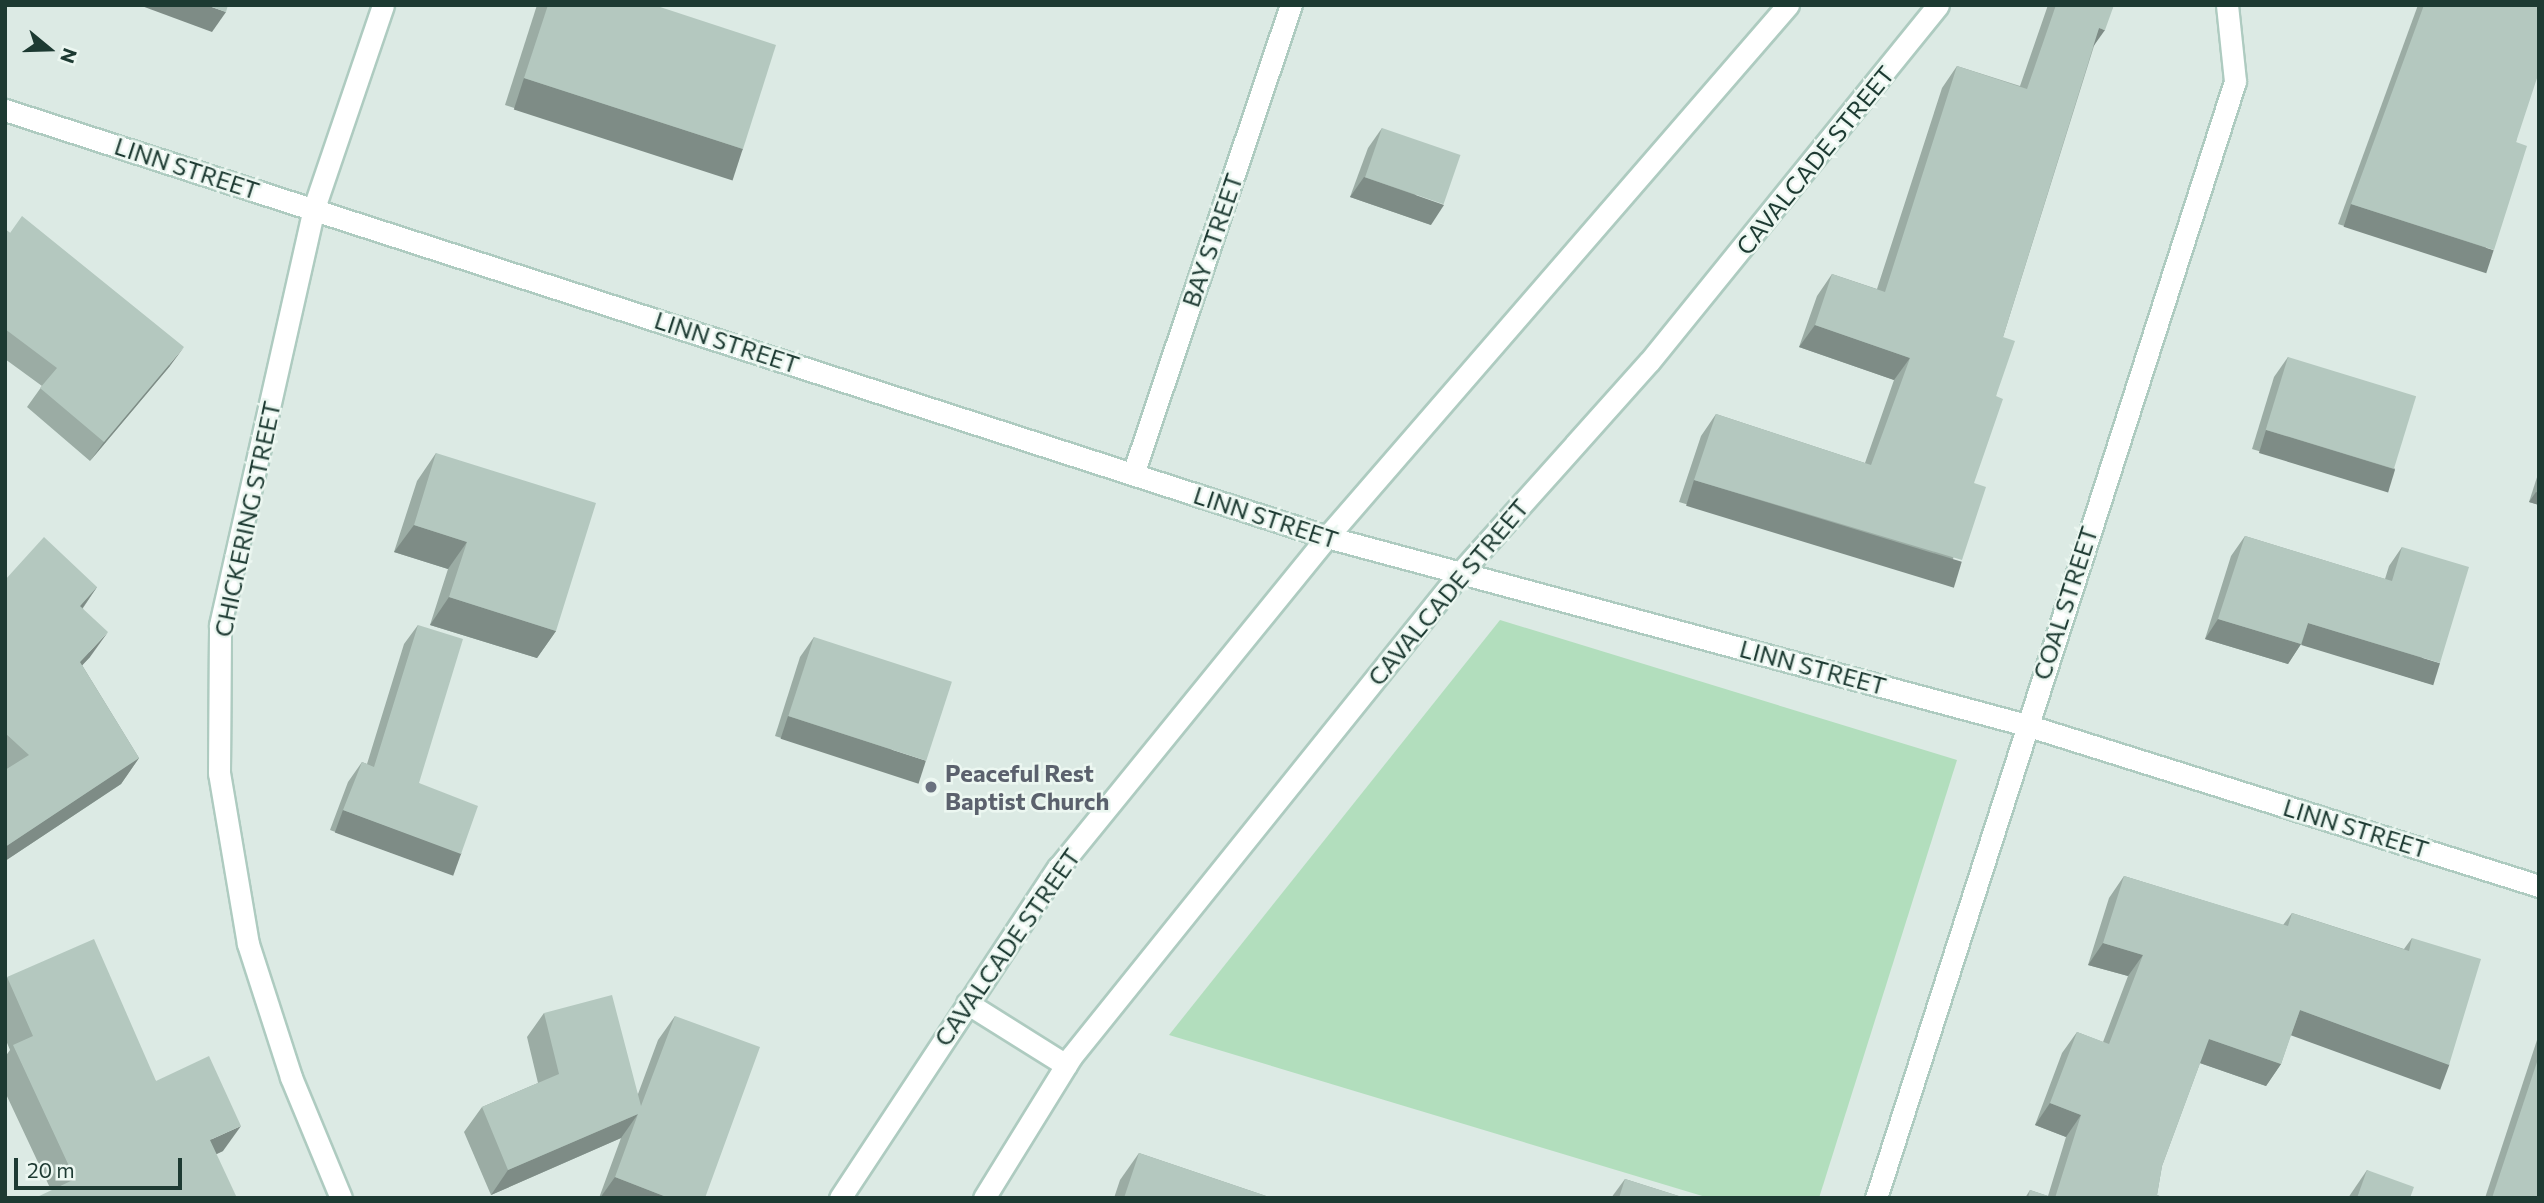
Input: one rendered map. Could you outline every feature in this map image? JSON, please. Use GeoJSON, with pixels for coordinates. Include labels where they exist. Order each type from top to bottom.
{"type":"FeatureCollection","features":[{"type":"Feature","properties":{"kind":"street","name":"CHICKERING STREET"},"geometry":{"type":"LineString","coordinates":[[341,1198],[291,1077],[248,944],[219,772],[220,625],[314,208],[383,5]]}},
{"type":"Feature","properties":{"kind":"street","name":"BAY STREET"},"geometry":{"type":"LineString","coordinates":[[1133,474],[1291,5]]}},
{"type":"Feature","properties":{"kind":"street","name":"CAVALCADE STREET"},"geometry":{"type":"LineString","coordinates":[[840,1198],[1058,868],[1327,537],[1788,5]]}},
{"type":"Feature","properties":{"kind":"street","name":"CAVALCADE STREET"},"geometry":{"type":"LineString","coordinates":[[984,1198],[1066,1065],[1461,572],[1649,362],[1938,5]]}},
{"type":"Feature","properties":{"kind":"street","name":"COAL STREET"},"geometry":{"type":"LineString","coordinates":[[1876,1198],[2235,82],[2227,5]]}},
{"type":"Feature","properties":{"kind":"street","name":"LINN STREET"},"geometry":{"type":"LineString","coordinates":[[5,110],[1327,537],[2026,725],[2539,886]]}},
{"type":"Feature","properties":{"kind":"street"},"geometry":{"type":"LineString","coordinates":[[967,1003],[1066,1065]]}},
{"type":"Feature","properties":{"kind":"green space"},"geometry":{"type":"Polygon","coordinates":[[[1500,620],[1957,760],[1819,1198],[1709,1198],[1169,1035],[1500,620]]]}},
{"type":"Feature","properties":{"kind":"building"},"geometry":{"type":"Polygon","coordinates":[[[206,5],[228,5],[226,12],[206,5]]]}},
{"type":"Feature","properties":{"kind":"building"},"geometry":{"type":"Polygon","coordinates":[[[548,5],[654,5],[776,45],[743,149],[524,78],[548,5]]]}},
{"type":"Feature","properties":{"kind":"building"},"geometry":{"type":"Polygon","coordinates":[[[2056,5],[2114,5],[2105,30],[2099,28],[2003,337],[2015,341],[1996,396],[2003,399],[1974,483],[1986,487],[1962,560],[1694,480],[1716,414],[1871,465],[1910,358],[1815,325],[1832,274],[1885,292],[1957,66],[2027,89],[2056,5]]]}},
{"type":"Feature","properties":{"kind":"building"},"geometry":{"type":"Polygon","coordinates":[[[2424,5],[2539,5],[2539,72],[2516,142],[2527,146],[2494,250],[2351,204],[2424,5]]]}},
{"type":"Feature","properties":{"kind":"building"},"geometry":{"type":"Polygon","coordinates":[[[1382,128],[1460,155],[1444,204],[1365,177],[1382,128]]]}},
{"type":"Feature","properties":{"kind":"building"},"geometry":{"type":"Polygon","coordinates":[[[22,216],[184,347],[104,442],[40,388],[57,368],[5,329],[5,229],[10,233],[22,216]]]}},
{"type":"Feature","properties":{"kind":"building"},"geometry":{"type":"Polygon","coordinates":[[[2288,357],[2416,396],[2394,469],[2266,430],[2288,357]]]}},
{"type":"Feature","properties":{"kind":"building"},"geometry":{"type":"Polygon","coordinates":[[[436,453],[596,503],[556,631],[449,597],[467,542],[414,525],[436,453]]]}},
{"type":"Feature","properties":{"kind":"building"},"geometry":{"type":"Polygon","coordinates":[[[2245,536],[2392,581],[2402,547],[2469,567],[2440,663],[2308,623],[2301,644],[2218,619],[2245,536]]]}},
{"type":"Feature","properties":{"kind":"building"},"geometry":{"type":"Polygon","coordinates":[[[44,537],[97,587],[80,606],[108,632],[80,662],[139,758],[5,847],[5,770],[29,755],[5,733],[5,580],[44,537]]]}},
{"type":"Feature","properties":{"kind":"building"},"geometry":{"type":"Polygon","coordinates":[[[418,625],[463,639],[419,783],[478,806],[461,854],[343,810],[362,762],[374,767],[418,625]]]}},
{"type":"Feature","properties":{"kind":"building"},"geometry":{"type":"Polygon","coordinates":[[[814,637],[952,682],[926,761],[788,716],[814,637]]]}},
{"type":"Feature","properties":{"kind":"building"},"geometry":{"type":"Polygon","coordinates":[[[2124,876],[2288,926],[2292,913],[2409,951],[2412,938],[2481,959],[2449,1065],[2300,1010],[2281,1064],[2209,1039],[2162,1166],[2157,1195],[2165,1198],[2055,1198],[2081,1115],[2050,1103],[2077,1032],[2109,1044],[2143,955],[2103,943],[2124,876]]]}},
{"type":"Feature","properties":{"kind":"building"},"geometry":{"type":"Polygon","coordinates":[[[94,939],[156,1081],[209,1056],[241,1126],[210,1140],[237,1198],[35,1198],[75,1179],[13,1045],[33,1036],[7,977],[94,939]]]}},
{"type":"Feature","properties":{"kind":"building"},"geometry":{"type":"Polygon","coordinates":[[[612,995],[641,1106],[675,1016],[760,1047],[705,1198],[669,1198],[615,1177],[638,1114],[508,1170],[482,1107],[559,1074],[544,1013],[612,995]]]}},
{"type":"Feature","properties":{"kind":"building"},"geometry":{"type":"Polygon","coordinates":[[[2539,1056],[2539,1198],[2492,1198],[2539,1056]]]}},
{"type":"Feature","properties":{"kind":"building"},"geometry":{"type":"Polygon","coordinates":[[[1139,1153],[1272,1198],[1124,1198],[1139,1153]]]}},
{"type":"Feature","properties":{"kind":"building"},"geometry":{"type":"Polygon","coordinates":[[[2367,1170],[2414,1187],[2410,1198],[2357,1198],[2367,1170]]]}},
{"type":"Feature","properties":{"kind":"building"},"geometry":{"type":"Polygon","coordinates":[[[1625,1179],[1685,1198],[1619,1198],[1625,1179]]]}},
{"type":"Feature","properties":{"kind":"building"},"geometry":{"type":"Polygon","coordinates":[[[2030,1190],[2054,1198],[2028,1198],[2030,1190]]]}},
{"type":"Feature","properties":{"kind":"place","name":"Peaceful Rest Baptist Church"},"geometry":{"type":"Point","coordinates":[931,787]}}]}
